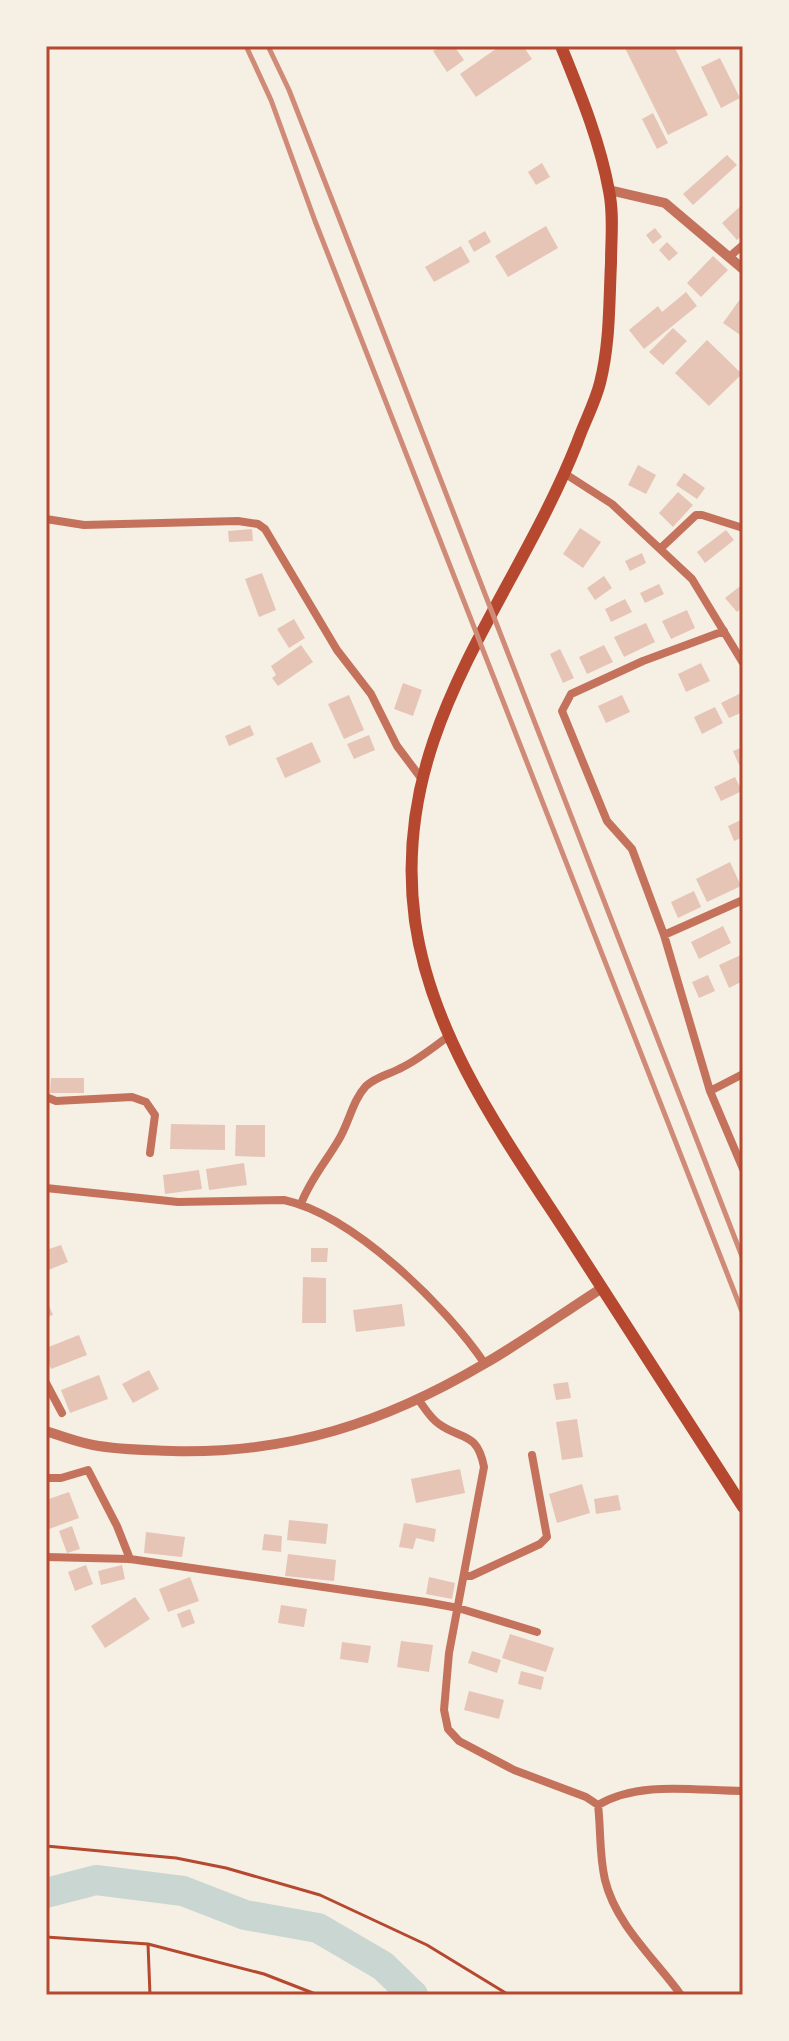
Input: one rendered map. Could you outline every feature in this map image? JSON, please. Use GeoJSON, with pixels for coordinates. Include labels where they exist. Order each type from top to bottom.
{"type":"FeatureCollection","features":[{"type":"Feature","properties":{"kind":"main road"},"geometry":{"type":"LineString","coordinates":[[561,46],[585,107],[609,190],[609,328],[600,384],[535,534],[444,707],[421,778],[415,811],[412,889],[416,924],[428,982],[471,1080],[743,1507]]}},
{"type":"Feature","properties":{"kind":"street"},"geometry":{"type":"LineString","coordinates":[[609,190],[665,203],[743,269]]}},
{"type":"Feature","properties":{"kind":"street"},"geometry":{"type":"LineString","coordinates":[[729,257],[743,245]]}},
{"type":"Feature","properties":{"kind":"street"},"geometry":{"type":"LineString","coordinates":[[564,473],[612,504],[692,579],[743,663]]}},
{"type":"Feature","properties":{"kind":"street"},"geometry":{"type":"LineString","coordinates":[[661,548],[696,515],[743,528]]}},
{"type":"Feature","properties":{"kind":"street"},"geometry":{"type":"LineString","coordinates":[[46,519],[84,525],[238,521],[258,524],[265,529],[337,650],[371,694],[397,746],[421,778]]}},
{"type":"Feature","properties":{"kind":"street"},"geometry":{"type":"LineString","coordinates":[[724,631],[643,661],[571,694],[562,711],[607,821],[632,849],[664,935],[710,1091],[743,1169]]}},
{"type":"Feature","properties":{"kind":"street"},"geometry":{"type":"LineString","coordinates":[[664,935],[743,900]]}},
{"type":"Feature","properties":{"kind":"street"},"geometry":{"type":"LineString","coordinates":[[301,1204],[309,1182],[340,1139],[366,1086],[423,1055],[450,1035]]}},
{"type":"Feature","properties":{"kind":"street"},"geometry":{"type":"LineString","coordinates":[[710,1091],[743,1074]]}},
{"type":"Feature","properties":{"kind":"street"},"geometry":{"type":"LineString","coordinates":[[46,1097],[56,1101],[132,1097],[146,1102],[155,1115],[150,1153]]}},
{"type":"Feature","properties":{"kind":"street"},"geometry":{"type":"LineString","coordinates":[[46,1188],[178,1202],[284,1200],[301,1204],[343,1227],[381,1254],[448,1315],[485,1364]]}},
{"type":"Feature","properties":{"kind":"street"},"geometry":{"type":"LineString","coordinates":[[46,1431],[92,1445],[130,1450],[208,1452],[261,1448],[313,1438],[418,1399],[485,1364],[602,1288]]}},
{"type":"Feature","properties":{"kind":"street"},"geometry":{"type":"LineString","coordinates":[[46,1383],[62,1413]]}},
{"type":"Feature","properties":{"kind":"street"},"geometry":{"type":"LineString","coordinates":[[418,1399],[439,1425],[472,1441],[481,1455],[482,1478],[449,1653],[444,1710],[448,1729],[454,1737],[514,1770],[586,1797],[598,1805]]}},
{"type":"Feature","properties":{"kind":"street"},"geometry":{"type":"LineString","coordinates":[[464,1576],[471,1576],[540,1544],[547,1537],[532,1455]]}},
{"type":"Feature","properties":{"kind":"street"},"geometry":{"type":"LineString","coordinates":[[46,1478],[61,1478],[88,1470],[112,1515],[130,1559]]}},
{"type":"Feature","properties":{"kind":"street"},"geometry":{"type":"LineString","coordinates":[[46,1557],[130,1559],[458,1608],[537,1632]]}},
{"type":"Feature","properties":{"kind":"street"},"geometry":{"type":"LineString","coordinates":[[598,1805],[617,1796],[661,1789],[693,1787],[743,1791]]}},
{"type":"Feature","properties":{"kind":"street"},"geometry":{"type":"LineString","coordinates":[[598,1805],[599,1846],[611,1896],[636,1941],[681,1995]]}},
{"type":"Feature","properties":{"kind":"path"},"geometry":{"type":"LineString","coordinates":[[46,1846],[176,1858],[226,1868],[320,1895],[427,1945],[509,1995]]}},
{"type":"Feature","properties":{"kind":"path"},"geometry":{"type":"LineString","coordinates":[[46,1937],[148,1944],[264,1974],[318,1995]]}},
{"type":"Feature","properties":{"kind":"path"},"geometry":{"type":"LineString","coordinates":[[148,1944],[150,1995]]}},
{"type":"Feature","properties":{"kind":"building"},"geometry":{"type":"Polygon","coordinates":[[[441,46],[454,46],[464,60],[447,72],[433,51],[441,46]]]}},
{"type":"Feature","properties":{"kind":"building"},"geometry":{"type":"Polygon","coordinates":[[[500,46],[523,46],[532,59],[476,97],[460,74],[500,46]]]}},
{"type":"Feature","properties":{"kind":"building"},"geometry":{"type":"Polygon","coordinates":[[[624,46],[674,46],[708,115],[668,135],[624,46]]]}},
{"type":"Feature","properties":{"kind":"building"},"geometry":{"type":"Polygon","coordinates":[[[720,58],[740,98],[721,108],[701,67],[720,58]]]}},
{"type":"Feature","properties":{"kind":"building"},"geometry":{"type":"Polygon","coordinates":[[[653,113],[668,143],[657,149],[642,119],[653,113]]]}},
{"type":"Feature","properties":{"kind":"building"},"geometry":{"type":"Polygon","coordinates":[[[727,155],[737,165],[693,205],[683,194],[727,155]]]}},
{"type":"Feature","properties":{"kind":"building"},"geometry":{"type":"Polygon","coordinates":[[[542,163],[550,177],[536,185],[528,172],[542,163]]]}},
{"type":"Feature","properties":{"kind":"building"},"geometry":{"type":"Polygon","coordinates":[[[743,204],[743,235],[737,240],[722,223],[743,204]]]}},
{"type":"Feature","properties":{"kind":"building"},"geometry":{"type":"Polygon","coordinates":[[[546,226],[558,248],[508,277],[495,256],[546,226]]]}},
{"type":"Feature","properties":{"kind":"building"},"geometry":{"type":"Polygon","coordinates":[[[655,228],[662,237],[653,244],[646,235],[655,228]]]}},
{"type":"Feature","properties":{"kind":"building"},"geometry":{"type":"Polygon","coordinates":[[[485,231],[491,242],[474,252],[468,241],[485,231]]]}},
{"type":"Feature","properties":{"kind":"building"},"geometry":{"type":"Polygon","coordinates":[[[667,242],[678,253],[669,261],[659,250],[667,242]]]}},
{"type":"Feature","properties":{"kind":"building"},"geometry":{"type":"Polygon","coordinates":[[[461,246],[470,262],[434,282],[425,267],[461,246]]]}},
{"type":"Feature","properties":{"kind":"building"},"geometry":{"type":"Polygon","coordinates":[[[713,256],[728,270],[701,297],[687,283],[713,256]]]}},
{"type":"Feature","properties":{"kind":"building"},"geometry":{"type":"Polygon","coordinates":[[[686,292],[697,306],[644,349],[629,330],[658,306],[662,312],[686,292]]]}},
{"type":"Feature","properties":{"kind":"building"},"geometry":{"type":"Polygon","coordinates":[[[743,295],[743,337],[723,323],[743,295]]]}},
{"type":"Feature","properties":{"kind":"building"},"geometry":{"type":"Polygon","coordinates":[[[673,328],[687,341],[663,365],[649,352],[673,328]]]}},
{"type":"Feature","properties":{"kind":"building"},"geometry":{"type":"Polygon","coordinates":[[[707,340],[742,374],[709,406],[675,373],[707,340]]]}},
{"type":"Feature","properties":{"kind":"building"},"geometry":{"type":"Polygon","coordinates":[[[638,465],[656,475],[646,494],[628,485],[638,465]]]}},
{"type":"Feature","properties":{"kind":"building"},"geometry":{"type":"Polygon","coordinates":[[[684,473],[705,488],[697,499],[676,485],[684,473]]]}},
{"type":"Feature","properties":{"kind":"building"},"geometry":{"type":"Polygon","coordinates":[[[678,492],[693,505],[673,527],[659,513],[678,492]]]}},
{"type":"Feature","properties":{"kind":"building"},"geometry":{"type":"Polygon","coordinates":[[[580,528],[601,542],[583,568],[563,554],[580,528]]]}},
{"type":"Feature","properties":{"kind":"building"},"geometry":{"type":"Polygon","coordinates":[[[252,529],[253,541],[229,542],[228,531],[252,529]]]}},
{"type":"Feature","properties":{"kind":"building"},"geometry":{"type":"Polygon","coordinates":[[[726,530],[734,540],[705,563],[697,552],[726,530]]]}},
{"type":"Feature","properties":{"kind":"building"},"geometry":{"type":"Polygon","coordinates":[[[642,553],[646,563],[630,571],[625,561],[642,553]]]}},
{"type":"Feature","properties":{"kind":"building"},"geometry":{"type":"Polygon","coordinates":[[[262,573],[276,610],[259,617],[245,579],[262,573]]]}},
{"type":"Feature","properties":{"kind":"building"},"geometry":{"type":"Polygon","coordinates":[[[604,576],[612,588],[595,600],[587,588],[604,576]]]}},
{"type":"Feature","properties":{"kind":"building"},"geometry":{"type":"Polygon","coordinates":[[[659,584],[664,594],[645,603],[640,593],[659,584]]]}},
{"type":"Feature","properties":{"kind":"building"},"geometry":{"type":"Polygon","coordinates":[[[743,584],[743,607],[737,612],[725,598],[743,584]]]}},
{"type":"Feature","properties":{"kind":"building"},"geometry":{"type":"Polygon","coordinates":[[[625,599],[632,612],[611,622],[605,609],[625,599]]]}},
{"type":"Feature","properties":{"kind":"building"},"geometry":{"type":"Polygon","coordinates":[[[687,610],[695,628],[671,639],[662,621],[687,610]]]}},
{"type":"Feature","properties":{"kind":"building"},"geometry":{"type":"Polygon","coordinates":[[[294,619],[305,638],[289,648],[277,629],[294,619]]]}},
{"type":"Feature","properties":{"kind":"building"},"geometry":{"type":"Polygon","coordinates":[[[646,623],[655,642],[624,657],[614,637],[646,623]]]}},
{"type":"Feature","properties":{"kind":"building"},"geometry":{"type":"Polygon","coordinates":[[[301,645],[313,662],[278,686],[272,678],[276,675],[271,666],[301,645]]]}},
{"type":"Feature","properties":{"kind":"building"},"geometry":{"type":"Polygon","coordinates":[[[604,645],[613,662],[587,674],[579,657],[604,645]]]}},
{"type":"Feature","properties":{"kind":"building"},"geometry":{"type":"Polygon","coordinates":[[[560,649],[574,678],[563,683],[550,654],[560,649]]]}},
{"type":"Feature","properties":{"kind":"building"},"geometry":{"type":"Polygon","coordinates":[[[701,663],[710,681],[686,692],[678,674],[701,663]]]}},
{"type":"Feature","properties":{"kind":"building"},"geometry":{"type":"Polygon","coordinates":[[[403,683],[422,690],[413,716],[394,709],[403,683]]]}},
{"type":"Feature","properties":{"kind":"building"},"geometry":{"type":"Polygon","coordinates":[[[741,693],[743,712],[729,718],[721,703],[741,693]]]}},
{"type":"Feature","properties":{"kind":"building"},"geometry":{"type":"Polygon","coordinates":[[[349,695],[364,730],[344,739],[328,704],[349,695]]]}},
{"type":"Feature","properties":{"kind":"building"},"geometry":{"type":"Polygon","coordinates":[[[622,695],[630,712],[606,723],[598,706],[622,695]]]}},
{"type":"Feature","properties":{"kind":"building"},"geometry":{"type":"Polygon","coordinates":[[[715,707],[723,723],[702,734],[694,717],[715,707]]]}},
{"type":"Feature","properties":{"kind":"building"},"geometry":{"type":"Polygon","coordinates":[[[250,725],[254,735],[229,746],[225,736],[250,725]]]}},
{"type":"Feature","properties":{"kind":"building"},"geometry":{"type":"Polygon","coordinates":[[[369,735],[375,750],[354,759],[347,744],[369,735]]]}},
{"type":"Feature","properties":{"kind":"building"},"geometry":{"type":"Polygon","coordinates":[[[312,742],[321,762],[285,778],[276,758],[312,742]]]}},
{"type":"Feature","properties":{"kind":"building"},"geometry":{"type":"Polygon","coordinates":[[[743,747],[743,763],[739,765],[733,751],[743,747]]]}},
{"type":"Feature","properties":{"kind":"building"},"geometry":{"type":"Polygon","coordinates":[[[735,777],[742,791],[721,801],[714,787],[735,777]]]}},
{"type":"Feature","properties":{"kind":"building"},"geometry":{"type":"Polygon","coordinates":[[[743,819],[743,837],[734,841],[728,826],[743,819]]]}},
{"type":"Feature","properties":{"kind":"building"},"geometry":{"type":"Polygon","coordinates":[[[730,862],[741,886],[707,902],[696,879],[730,862]]]}},
{"type":"Feature","properties":{"kind":"building"},"geometry":{"type":"Polygon","coordinates":[[[694,891],[701,907],[678,918],[671,902],[694,891]]]}},
{"type":"Feature","properties":{"kind":"building"},"geometry":{"type":"Polygon","coordinates":[[[723,926],[731,943],[699,959],[691,942],[723,926]]]}},
{"type":"Feature","properties":{"kind":"building"},"geometry":{"type":"Polygon","coordinates":[[[743,954],[743,981],[729,988],[719,965],[743,954]]]}},
{"type":"Feature","properties":{"kind":"building"},"geometry":{"type":"Polygon","coordinates":[[[708,975],[715,991],[699,998],[692,982],[708,975]]]}},
{"type":"Feature","properties":{"kind":"building"},"geometry":{"type":"Polygon","coordinates":[[[51,1078],[84,1078],[84,1093],[50,1093],[51,1078]]]}},
{"type":"Feature","properties":{"kind":"building"},"geometry":{"type":"Polygon","coordinates":[[[171,1124],[225,1125],[225,1150],[170,1149],[171,1124]]]}},
{"type":"Feature","properties":{"kind":"building"},"geometry":{"type":"Polygon","coordinates":[[[236,1125],[265,1125],[265,1157],[235,1156],[236,1125]]]}},
{"type":"Feature","properties":{"kind":"building"},"geometry":{"type":"Polygon","coordinates":[[[244,1163],[247,1185],[209,1190],[206,1169],[244,1163]]]}},
{"type":"Feature","properties":{"kind":"building"},"geometry":{"type":"Polygon","coordinates":[[[199,1170],[202,1189],[165,1194],[163,1175],[199,1170]]]}},
{"type":"Feature","properties":{"kind":"building"},"geometry":{"type":"Polygon","coordinates":[[[61,1245],[68,1262],[46,1271],[46,1250],[61,1245]]]}},
{"type":"Feature","properties":{"kind":"building"},"geometry":{"type":"Polygon","coordinates":[[[311,1248],[328,1248],[327,1262],[311,1262],[311,1248]]]}},
{"type":"Feature","properties":{"kind":"building"},"geometry":{"type":"Polygon","coordinates":[[[303,1277],[326,1278],[326,1323],[302,1323],[303,1277]]]}},
{"type":"Feature","properties":{"kind":"building"},"geometry":{"type":"Polygon","coordinates":[[[46,1299],[53,1315],[46,1317],[46,1299]]]}},
{"type":"Feature","properties":{"kind":"building"},"geometry":{"type":"Polygon","coordinates":[[[402,1304],[405,1326],[356,1332],[353,1310],[402,1304]]]}},
{"type":"Feature","properties":{"kind":"building"},"geometry":{"type":"Polygon","coordinates":[[[79,1335],[87,1355],[51,1369],[46,1348],[79,1335]]]}},
{"type":"Feature","properties":{"kind":"building"},"geometry":{"type":"Polygon","coordinates":[[[149,1370],[159,1389],[133,1403],[122,1384],[149,1370]]]}},
{"type":"Feature","properties":{"kind":"building"},"geometry":{"type":"Polygon","coordinates":[[[99,1375],[108,1399],[70,1413],[61,1390],[99,1375]]]}},
{"type":"Feature","properties":{"kind":"building"},"geometry":{"type":"Polygon","coordinates":[[[568,1382],[571,1398],[556,1400],[553,1384],[568,1382]]]}},
{"type":"Feature","properties":{"kind":"building"},"geometry":{"type":"Polygon","coordinates":[[[577,1419],[583,1457],[562,1460],[556,1422],[577,1419]]]}},
{"type":"Feature","properties":{"kind":"building"},"geometry":{"type":"Polygon","coordinates":[[[460,1469],[465,1493],[416,1503],[411,1479],[460,1469]]]}},
{"type":"Feature","properties":{"kind":"building"},"geometry":{"type":"Polygon","coordinates":[[[582,1484],[590,1513],[557,1523],[549,1494],[582,1484]]]}},
{"type":"Feature","properties":{"kind":"building"},"geometry":{"type":"Polygon","coordinates":[[[69,1492],[79,1518],[49,1529],[46,1500],[69,1492]]]}},
{"type":"Feature","properties":{"kind":"building"},"geometry":{"type":"Polygon","coordinates":[[[618,1495],[621,1510],[596,1514],[594,1499],[618,1495]]]}},
{"type":"Feature","properties":{"kind":"building"},"geometry":{"type":"Polygon","coordinates":[[[289,1520],[328,1524],[326,1544],[287,1540],[289,1520]]]}},
{"type":"Feature","properties":{"kind":"building"},"geometry":{"type":"Polygon","coordinates":[[[404,1523],[436,1529],[434,1542],[416,1538],[413,1549],[399,1547],[404,1523]]]}},
{"type":"Feature","properties":{"kind":"building"},"geometry":{"type":"Polygon","coordinates":[[[72,1526],[80,1549],[67,1553],[59,1531],[72,1526]]]}},
{"type":"Feature","properties":{"kind":"building"},"geometry":{"type":"Polygon","coordinates":[[[146,1532],[185,1537],[182,1557],[144,1553],[146,1532]]]}},
{"type":"Feature","properties":{"kind":"building"},"geometry":{"type":"Polygon","coordinates":[[[264,1534],[282,1536],[281,1552],[262,1550],[264,1534]]]}},
{"type":"Feature","properties":{"kind":"building"},"geometry":{"type":"Polygon","coordinates":[[[288,1554],[336,1560],[334,1581],[285,1576],[288,1554]]]}},
{"type":"Feature","properties":{"kind":"building"},"geometry":{"type":"Polygon","coordinates":[[[86,1565],[93,1584],[75,1591],[68,1572],[86,1565]]]}},
{"type":"Feature","properties":{"kind":"building"},"geometry":{"type":"Polygon","coordinates":[[[122,1565],[125,1579],[101,1585],[98,1571],[122,1565]]]}},
{"type":"Feature","properties":{"kind":"building"},"geometry":{"type":"Polygon","coordinates":[[[190,1577],[199,1601],[168,1612],[159,1589],[190,1577]]]}},
{"type":"Feature","properties":{"kind":"building"},"geometry":{"type":"Polygon","coordinates":[[[429,1577],[455,1583],[452,1599],[426,1594],[429,1577]]]}},
{"type":"Feature","properties":{"kind":"building"},"geometry":{"type":"Polygon","coordinates":[[[135,1597],[150,1619],[105,1648],[91,1626],[135,1597]]]}},
{"type":"Feature","properties":{"kind":"building"},"geometry":{"type":"Polygon","coordinates":[[[281,1605],[307,1609],[304,1627],[278,1623],[281,1605]]]}},
{"type":"Feature","properties":{"kind":"building"},"geometry":{"type":"Polygon","coordinates":[[[190,1609],[195,1623],[182,1628],[177,1614],[190,1609]]]}},
{"type":"Feature","properties":{"kind":"building"},"geometry":{"type":"Polygon","coordinates":[[[510,1634],[554,1648],[546,1672],[502,1658],[510,1634]]]}},
{"type":"Feature","properties":{"kind":"building"},"geometry":{"type":"Polygon","coordinates":[[[401,1641],[433,1645],[429,1672],[397,1667],[401,1641]]]}},
{"type":"Feature","properties":{"kind":"building"},"geometry":{"type":"Polygon","coordinates":[[[342,1642],[371,1646],[368,1663],[340,1659],[342,1642]]]}},
{"type":"Feature","properties":{"kind":"building"},"geometry":{"type":"Polygon","coordinates":[[[472,1651],[501,1660],[497,1673],[468,1663],[472,1651]]]}},
{"type":"Feature","properties":{"kind":"building"},"geometry":{"type":"Polygon","coordinates":[[[521,1671],[544,1677],[541,1690],[518,1684],[521,1671]]]}},
{"type":"Feature","properties":{"kind":"building"},"geometry":{"type":"Polygon","coordinates":[[[469,1691],[504,1700],[499,1719],[464,1710],[469,1691]]]}},
{"type":"Feature","properties":{"kind":"waterway"},"geometry":{"type":"LineString","coordinates":[[46,1893],[96,1880],[183,1891],[245,1915],[318,1928],[383,1966],[413,1995]]}},
{"type":"Feature","properties":{"kind":"railway"},"geometry":{"type":"LineString","coordinates":[[246,46],[271,100],[315,221],[743,1314]]}},
{"type":"Feature","properties":{"kind":"railway"},"geometry":{"type":"LineString","coordinates":[[268,46],[289,90],[336,210],[743,1259]]}}]}
